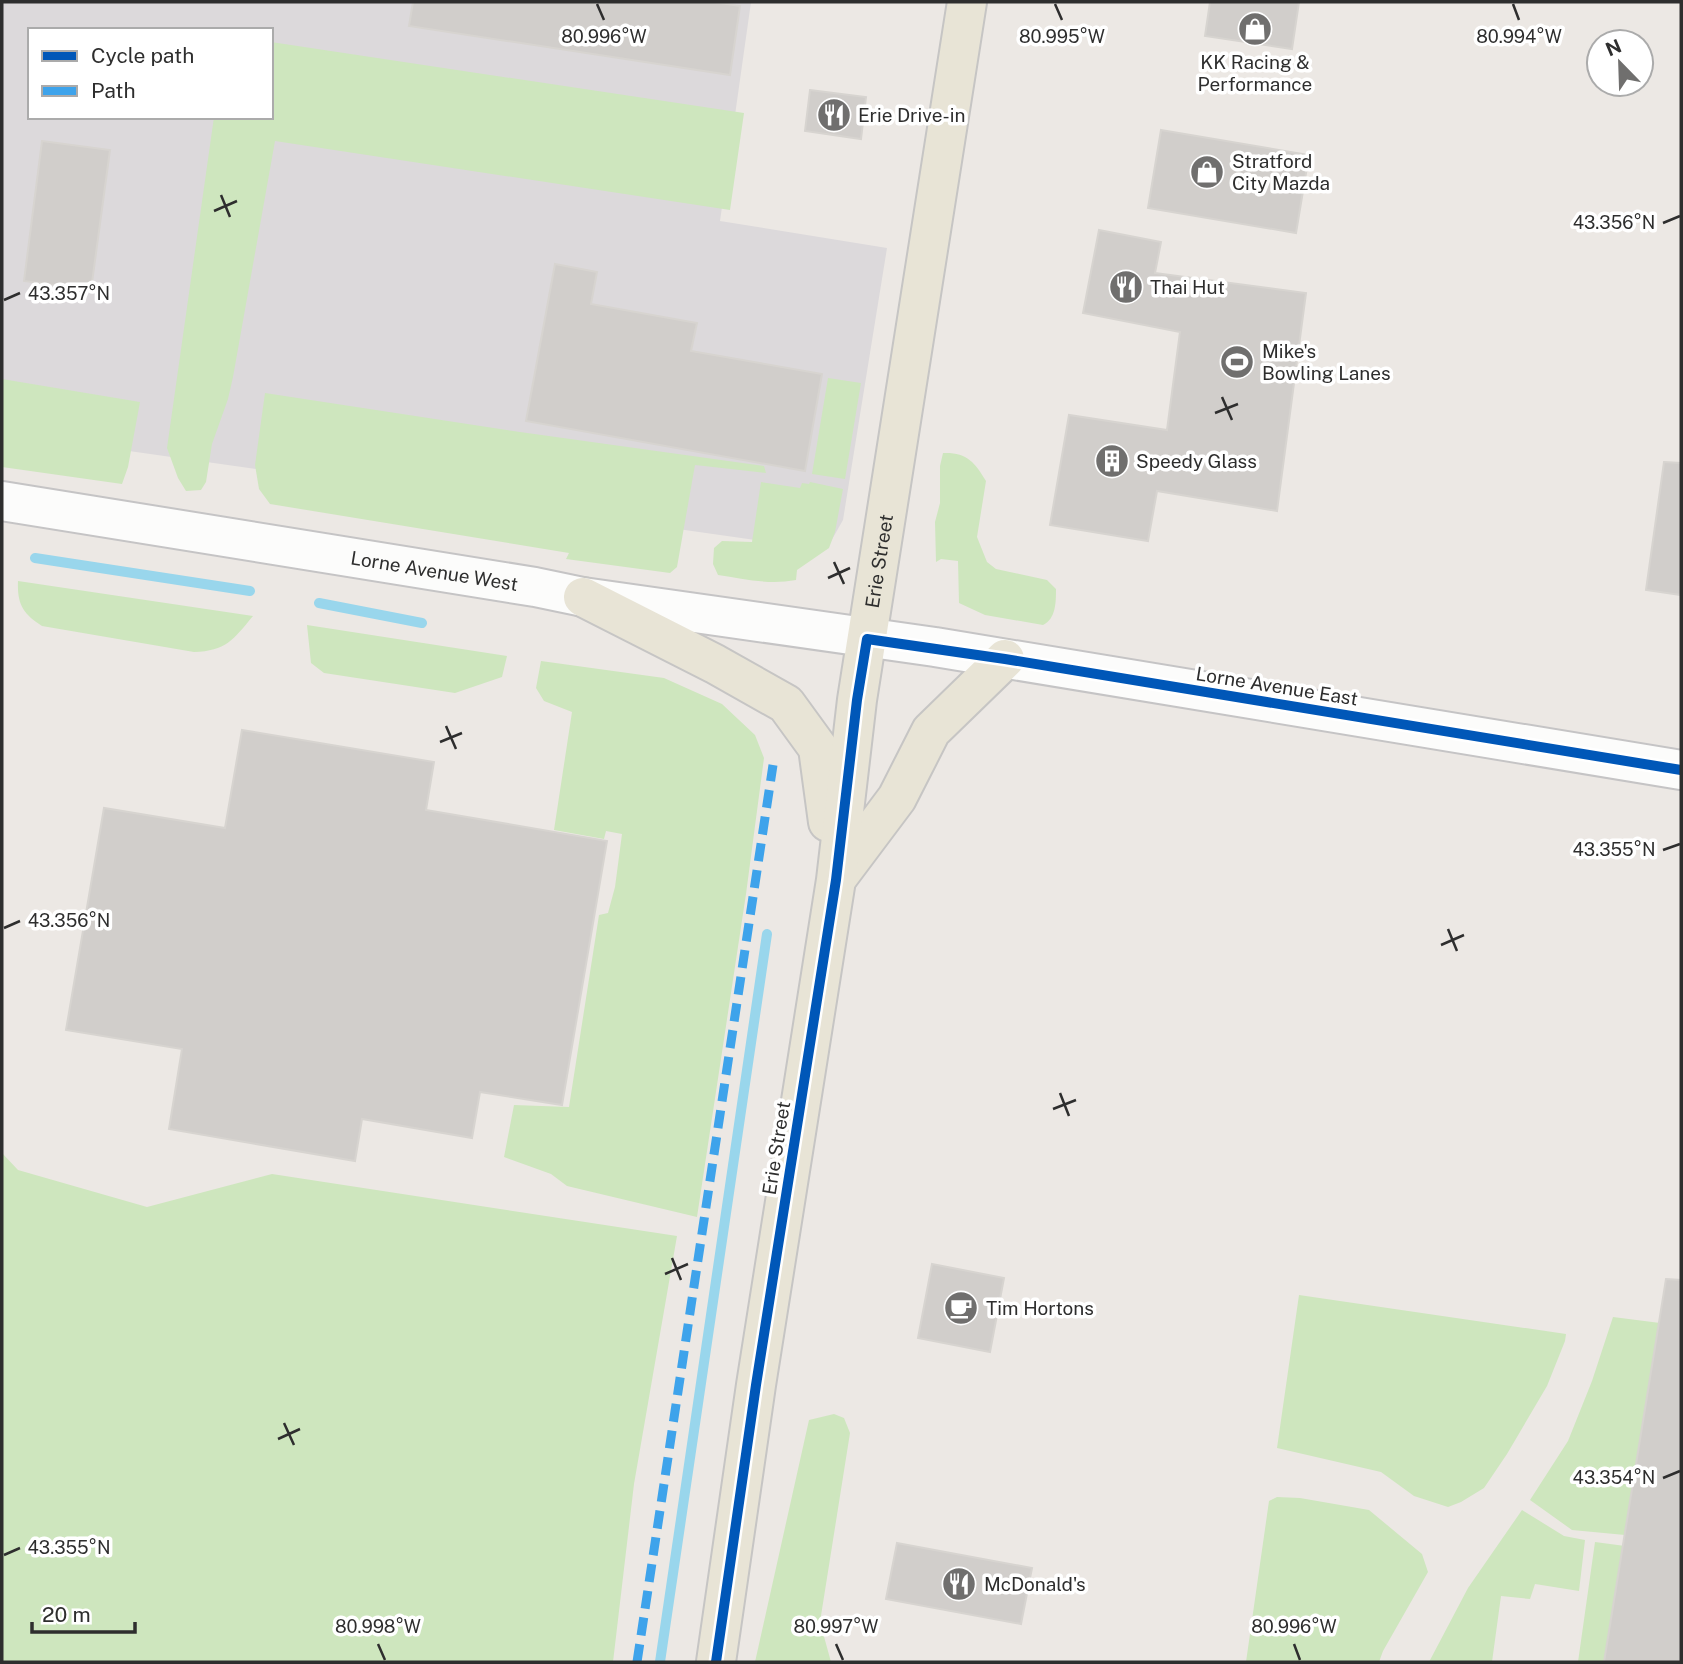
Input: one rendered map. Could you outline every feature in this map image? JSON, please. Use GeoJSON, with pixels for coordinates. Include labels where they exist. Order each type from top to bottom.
{"type":"FeatureCollection","features":[{"type":"Feature","properties":{"kind":"main road","name":"Erie Street"},"geometry":{"type":"LineString","coordinates":[[716,1662],[756,1385],[835,880],[856,700],[968,2]]}},
{"type":"Feature","properties":{"kind":"main road","name":"Lorne Avenue West"},"geometry":{"type":"LineString","coordinates":[[2,501],[583,597],[867,639]]}},
{"type":"Feature","properties":{"kind":"main road"},"geometry":{"type":"LineString","coordinates":[[583,597],[715,664],[786,704],[818,748],[835,880]]}},
{"type":"Feature","properties":{"kind":"main road","name":"Lorne Avenue East"},"geometry":{"type":"LineString","coordinates":[[867,639],[1005,659],[1681,770]]}},
{"type":"Feature","properties":{"kind":"main road"},"geometry":{"type":"LineString","coordinates":[[835,880],[897,798],[931,731],[1005,659]]}},
{"type":"Feature","properties":{"kind":"shaded area"},"geometry":{"type":"Polygon","coordinates":[[[2,2],[751,2],[720,221],[887,248],[843,520],[826,550],[2,433],[2,2]]]}},
{"type":"Feature","properties":{"kind":"green space"},"geometry":{"type":"Polygon","coordinates":[[[273,42],[744,113],[730,210],[275,141],[233,377],[212,444],[206,482],[201,490],[186,491],[167,448],[214,119],[273,119],[273,42]]]}},
{"type":"Feature","properties":{"kind":"green space"},"geometry":{"type":"Polygon","coordinates":[[[828,378],[861,383],[845,479],[812,474],[828,378]]]}},
{"type":"Feature","properties":{"kind":"green space"},"geometry":{"type":"Polygon","coordinates":[[[2,379],[140,402],[128,467],[122,484],[2,467],[2,379]]]}},
{"type":"Feature","properties":{"kind":"green space"},"geometry":{"type":"Polygon","coordinates":[[[265,393],[764,466],[766,473],[695,465],[677,567],[670,573],[566,559],[569,553],[270,504],[259,489],[255,465],[265,393]]]}},
{"type":"Feature","properties":{"kind":"green space"},"geometry":{"type":"Polygon","coordinates":[[[943,453],[964,456],[978,468],[986,481],[977,537],[987,562],[996,569],[1047,580],[1056,589],[1053,614],[1043,625],[985,615],[959,603],[958,561],[941,559],[936,562],[935,522],[940,503],[940,466],[943,453]]]}},
{"type":"Feature","properties":{"kind":"green space"},"geometry":{"type":"Polygon","coordinates":[[[761,482],[800,488],[802,483],[810,482],[843,489],[835,532],[829,548],[797,570],[796,580],[766,582],[718,575],[713,564],[714,548],[722,541],[752,542],[761,482]]]}},
{"type":"Feature","properties":{"kind":"green space"},"geometry":{"type":"Polygon","coordinates":[[[18,581],[253,616],[228,643],[214,649],[194,652],[42,626],[22,608],[18,581]]]}},
{"type":"Feature","properties":{"kind":"green space"},"geometry":{"type":"Polygon","coordinates":[[[307,625],[507,656],[502,677],[455,693],[324,673],[311,663],[307,625]]]}},
{"type":"Feature","properties":{"kind":"green space"},"geometry":{"type":"Polygon","coordinates":[[[541,661],[664,678],[722,704],[755,735],[764,758],[697,1217],[567,1186],[551,1174],[504,1157],[514,1105],[569,1107],[599,915],[608,913],[615,887],[622,834],[606,831],[604,839],[554,830],[572,712],[544,701],[536,688],[541,661]]]}},
{"type":"Feature","properties":{"kind":"green space"},"geometry":{"type":"Polygon","coordinates":[[[2,1153],[18,1170],[147,1207],[272,1174],[677,1236],[634,1484],[613,1662],[2,1662],[2,1153]]]}},
{"type":"Feature","properties":{"kind":"green space"},"geometry":{"type":"Polygon","coordinates":[[[1299,1295],[1566,1334],[1565,1341],[1547,1386],[1484,1488],[1448,1507],[1414,1496],[1381,1472],[1277,1448],[1299,1295]]]}},
{"type":"Feature","properties":{"kind":"green space"},"geometry":{"type":"Polygon","coordinates":[[[1613,1317],[1660,1323],[1625,1535],[1572,1530],[1530,1500],[1568,1441],[1613,1317]]]}},
{"type":"Feature","properties":{"kind":"green space"},"geometry":{"type":"Polygon","coordinates":[[[834,1414],[844,1418],[850,1433],[820,1622],[831,1662],[755,1662],[809,1420],[834,1414]]]}},
{"type":"Feature","properties":{"kind":"green space"},"geometry":{"type":"Polygon","coordinates":[[[1277,1497],[1300,1498],[1369,1510],[1422,1554],[1428,1572],[1379,1662],[1246,1662],[1269,1501],[1277,1497]]]}},
{"type":"Feature","properties":{"kind":"green space"},"geometry":{"type":"Polygon","coordinates":[[[1522,1510],[1564,1536],[1585,1540],[1579,1591],[1535,1584],[1530,1599],[1501,1596],[1492,1662],[1429,1662],[1468,1588],[1522,1510]]]}},
{"type":"Feature","properties":{"kind":"green space"},"geometry":{"type":"Polygon","coordinates":[[[1595,1542],[1625,1546],[1609,1662],[1578,1662],[1595,1542]]]}},
{"type":"Feature","properties":{"kind":"building"},"geometry":{"type":"Polygon","coordinates":[[[413,2],[714,2],[740,6],[730,75],[409,26],[413,2]]]}},
{"type":"Feature","properties":{"kind":"building"},"geometry":{"type":"Polygon","coordinates":[[[1210,2],[1299,2],[1292,49],[1205,36],[1210,2]]]}},
{"type":"Feature","properties":{"kind":"building"},"geometry":{"type":"Polygon","coordinates":[[[810,90],[866,97],[861,139],[805,131],[810,90]]]}},
{"type":"Feature","properties":{"kind":"building"},"geometry":{"type":"Polygon","coordinates":[[[1161,130],[1309,155],[1296,233],[1148,208],[1161,130]]]}},
{"type":"Feature","properties":{"kind":"building"},"geometry":{"type":"Polygon","coordinates":[[[42,141],[110,150],[91,290],[24,281],[42,141]]]}},
{"type":"Feature","properties":{"kind":"building"},"geometry":{"type":"Polygon","coordinates":[[[1099,230],[1161,242],[1155,273],[1306,293],[1277,511],[1157,491],[1148,541],[1050,525],[1069,415],[1167,430],[1180,332],[1083,313],[1099,230]]]}},
{"type":"Feature","properties":{"kind":"building"},"geometry":{"type":"Polygon","coordinates":[[[555,264],[597,272],[591,304],[697,323],[691,351],[822,374],[805,471],[526,421],[555,264]]]}},
{"type":"Feature","properties":{"kind":"building"},"geometry":{"type":"Polygon","coordinates":[[[1664,462],[1681,463],[1681,595],[1646,590],[1664,462]]]}},
{"type":"Feature","properties":{"kind":"building"},"geometry":{"type":"Polygon","coordinates":[[[242,730],[434,762],[426,810],[607,841],[562,1105],[480,1092],[472,1138],[362,1119],[355,1161],[169,1129],[182,1049],[66,1030],[104,808],[225,828],[242,730]]]}},
{"type":"Feature","properties":{"kind":"building","name":"Tim Hortons"},"geometry":{"type":"Polygon","coordinates":[[[932,1264],[1004,1278],[990,1352],[918,1338],[932,1264]]]}},
{"type":"Feature","properties":{"kind":"building"},"geometry":{"type":"Polygon","coordinates":[[[1666,1279],[1681,1280],[1681,1662],[1604,1662],[1666,1279]]]}},
{"type":"Feature","properties":{"kind":"building","name":"McDonald's"},"geometry":{"type":"Polygon","coordinates":[[[897,1543],[1032,1568],[1021,1624],[886,1599],[897,1543]]]}},
{"type":"Feature","properties":{"kind":"waterway"},"geometry":{"type":"LineString","coordinates":[[35,558],[250,591]]}},
{"type":"Feature","properties":{"kind":"waterway"},"geometry":{"type":"LineString","coordinates":[[319,603],[422,623]]}},
{"type":"Feature","properties":{"kind":"waterway"},"geometry":{"type":"LineString","coordinates":[[660,1662],[767,934]]}},
{"type":"Feature","properties":{"kind":"marked path"},"geometry":{"type":"LineString","coordinates":[[637,1662],[773,765]]}},
{"type":"Feature","properties":{"kind":"cycle path"},"geometry":{"type":"LineString","coordinates":[[716,1662],[756,1385],[836,880],[857,700],[867,639],[1005,659],[1681,770]]}},
{"type":"Feature","properties":{"kind":"place","name":"KK Racing & Performance"},"geometry":{"type":"Point","coordinates":[1255,29]}},
{"type":"Feature","properties":{"kind":"place","name":"Erie Drive-in"},"geometry":{"type":"Point","coordinates":[834,115]}},
{"type":"Feature","properties":{"kind":"place","name":"Stratford City Mazda"},"geometry":{"type":"Point","coordinates":[1207,172]}},
{"type":"Feature","properties":{"kind":"place","name":"Thai Hut"},"geometry":{"type":"Point","coordinates":[1126,287]}},
{"type":"Feature","properties":{"kind":"place","name":"Mike's Bowling Lanes"},"geometry":{"type":"Point","coordinates":[1237,362]}},
{"type":"Feature","properties":{"kind":"place","name":"Speedy Glass"},"geometry":{"type":"Point","coordinates":[1112,461]}},
{"type":"Feature","properties":{"kind":"place","name":"Tim Hortons"},"geometry":{"type":"Point","coordinates":[961,1308]}},
{"type":"Feature","properties":{"kind":"place","name":"McDonald's"},"geometry":{"type":"Point","coordinates":[959,1584]}}]}
